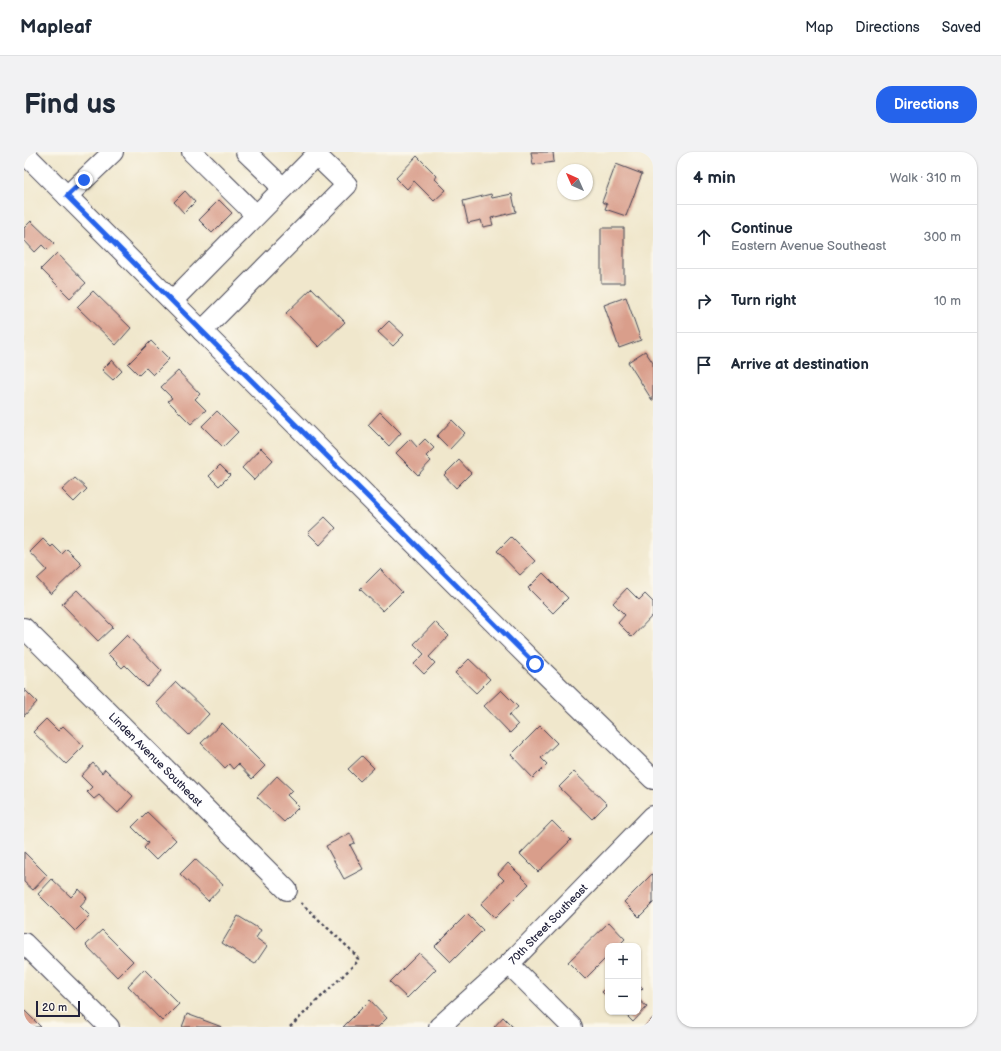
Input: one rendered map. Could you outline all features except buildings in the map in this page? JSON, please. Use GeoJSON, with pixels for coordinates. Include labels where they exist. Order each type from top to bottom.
{"type":"FeatureCollection","features":[{"type":"Feature","properties":{"kind":"street"},"geometry":{"type":"LineString","coordinates":[[67,196],[113,152]]}},
{"type":"Feature","properties":{"kind":"street"},"geometry":{"type":"LineString","coordinates":[[192,152],[256,215]]}},
{"type":"Feature","properties":{"kind":"street"},"geometry":{"type":"LineString","coordinates":[[246,152],[283,188]]}},
{"type":"Feature","properties":{"kind":"street"},"geometry":{"type":"LineString","coordinates":[[24,153],[535,664],[653,779]]}},
{"type":"Feature","properties":{"kind":"street"},"geometry":{"type":"LineString","coordinates":[[172,301],[283,188],[315,153],[347,185],[202,331]]}},
{"type":"Feature","properties":{"kind":"street","name":"Linden Avenue Southeast"},"geometry":{"type":"LineString","coordinates":[[24,628],[287,890]]}},
{"type":"Feature","properties":{"kind":"street","name":"70th Street Southeast"},"geometry":{"type":"LineString","coordinates":[[439,1027],[509,964],[653,816]]}},
{"type":"Feature","properties":{"kind":"street"},"geometry":{"type":"LineString","coordinates":[[24,943],[109,1027]]}},
{"type":"Feature","properties":{"kind":"street"},"geometry":{"type":"LineString","coordinates":[[509,964],[572,1027]]}},
{"type":"Feature","properties":{"kind":"path"},"geometry":{"type":"LineString","coordinates":[[287,890],[353,952],[358,959],[357,962],[290,1027]]}},
{"type":"Feature","properties":{"kind":"route"},"geometry":{"type":"LineString","coordinates":[[84,180],[67,196],[535,664]]}}]}
